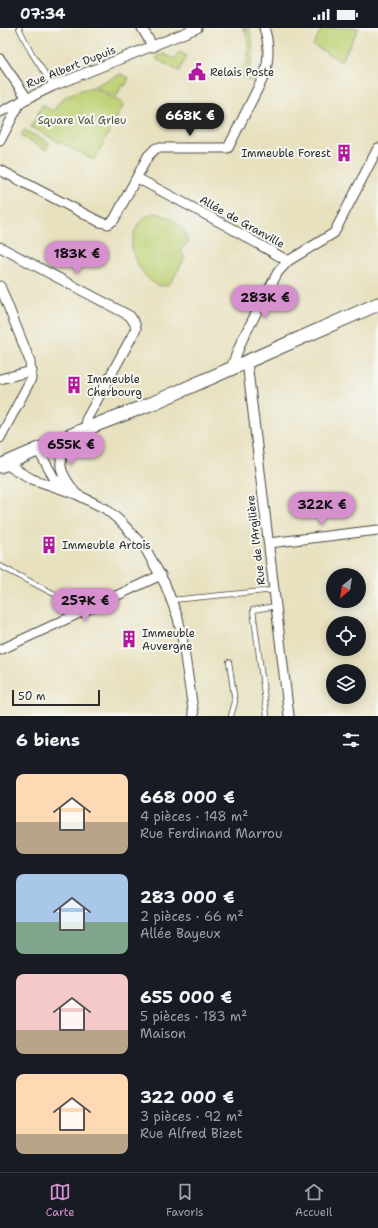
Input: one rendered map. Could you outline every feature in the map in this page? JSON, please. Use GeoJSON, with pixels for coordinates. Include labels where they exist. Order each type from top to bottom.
{"type":"FeatureCollection","features":[{"type":"Feature","properties":{"kind":"street"},"geometry":{"type":"LineString","coordinates":[[142,28],[153,47]]}},
{"type":"Feature","properties":{"kind":"street","name":"Rue Albert Dupuis"},"geometry":{"type":"LineString","coordinates":[[0,112],[53,86],[197,28]]}},
{"type":"Feature","properties":{"kind":"street"},"geometry":{"type":"LineString","coordinates":[[0,170],[100,222],[108,224],[114,220],[148,156],[156,148],[228,148],[265,74],[269,48],[264,28]]}},
{"type":"Feature","properties":{"kind":"street"},"geometry":{"type":"LineString","coordinates":[[0,59],[24,100],[0,141]]}},
{"type":"Feature","properties":{"kind":"street","name":"Allée de Granville"},"geometry":{"type":"LineString","coordinates":[[137,178],[227,226],[288,261],[334,233],[378,148]]}},
{"type":"Feature","properties":{"kind":"street"},"geometry":{"type":"LineString","coordinates":[[0,247],[130,316],[135,324],[136,329],[86,420],[88,428]]}},
{"type":"Feature","properties":{"kind":"street"},"geometry":{"type":"LineString","coordinates":[[231,368],[242,340],[278,272],[288,261]]}},
{"type":"Feature","properties":{"kind":"street"},"geometry":{"type":"LineString","coordinates":[[0,286],[30,361],[32,371],[31,379],[0,438]]}},
{"type":"Feature","properties":{"kind":"street"},"geometry":{"type":"LineString","coordinates":[[3,465],[88,428],[153,403],[378,304]]}},
{"type":"Feature","properties":{"kind":"street","name":"Rue de l'Argilière"},"geometry":{"type":"LineString","coordinates":[[247,362],[289,716]]}},
{"type":"Feature","properties":{"kind":"street"},"geometry":{"type":"LineString","coordinates":[[0,379],[32,371]]}},
{"type":"Feature","properties":{"kind":"street"},"geometry":{"type":"LineString","coordinates":[[70,437],[61,455],[60,463],[62,474],[76,494]]}},
{"type":"Feature","properties":{"kind":"street"},"geometry":{"type":"LineString","coordinates":[[38,450],[54,478],[76,494]]}},
{"type":"Feature","properties":{"kind":"street"},"geometry":{"type":"LineString","coordinates":[[3,465],[32,479],[76,494],[106,509],[121,522],[145,548],[161,574],[172,600],[182,637],[194,716]]}},
{"type":"Feature","properties":{"kind":"street"},"geometry":{"type":"LineString","coordinates":[[269,543],[378,530]]}},
{"type":"Feature","properties":{"kind":"street"},"geometry":{"type":"LineString","coordinates":[[0,650],[161,574]]}},
{"type":"Feature","properties":{"kind":"lane"},"geometry":{"type":"LineString","coordinates":[[19,28],[31,52],[53,86]]}},
{"type":"Feature","properties":{"kind":"lane"},"geometry":{"type":"LineString","coordinates":[[0,566],[66,600],[74,615]]}},
{"type":"Feature","properties":{"kind":"lane"},"geometry":{"type":"LineString","coordinates":[[172,600],[274,590]]}},
{"type":"Feature","properties":{"kind":"lane"},"geometry":{"type":"LineString","coordinates":[[267,716],[253,610],[276,606]]}},
{"type":"Feature","properties":{"kind":"lane"},"geometry":{"type":"LineString","coordinates":[[229,662],[235,702],[231,716]]}},
{"type":"Feature","properties":{"kind":"green space"},"geometry":{"type":"Polygon","coordinates":[[[242,28],[249,28],[251,34],[252,57],[248,75],[254,79],[253,82],[233,72],[232,70],[234,68],[244,73],[246,67],[248,57],[247,36],[245,30],[242,28]]]}},
{"type":"Feature","properties":{"kind":"green space"},"geometry":{"type":"Polygon","coordinates":[[[322,28],[359,28],[341,61],[313,45],[322,28]]]}},
{"type":"Feature","properties":{"kind":"green space"},"geometry":{"type":"Polygon","coordinates":[[[179,52],[187,56],[179,71],[156,59],[158,56],[164,54],[175,59],[179,52]]]}},
{"type":"Feature","properties":{"kind":"green space"},"geometry":{"type":"Polygon","coordinates":[[[121,74],[129,78],[125,86],[122,85],[116,97],[94,86],[121,74]]]}},
{"type":"Feature","properties":{"kind":"green space","name":"Square Val Grieu"},"geometry":{"type":"Polygon","coordinates":[[[92,87],[124,104],[94,160],[31,127],[42,105],[53,111],[65,97],[74,92],[92,87]]]}},
{"type":"Feature","properties":{"kind":"green space"},"geometry":{"type":"Polygon","coordinates":[[[24,130],[49,143],[46,150],[21,136],[24,130]]]}},
{"type":"Feature","properties":{"kind":"green space"},"geometry":{"type":"Polygon","coordinates":[[[154,213],[172,219],[177,223],[187,237],[188,243],[182,247],[181,253],[185,257],[174,277],[167,285],[161,286],[155,284],[144,274],[136,261],[132,247],[135,231],[138,225],[145,218],[154,213]]]}},
{"type":"Feature","properties":{"kind":"place","name":"Relais Poste"},"geometry":{"type":"Point","coordinates":[197,72]}},
{"type":"Feature","properties":{"kind":"place","name":"Immeuble Forest"},"geometry":{"type":"Point","coordinates":[344,153]}},
{"type":"Feature","properties":{"kind":"place","name":"Immeuble Cherbourg"},"geometry":{"type":"Point","coordinates":[74,385]}},
{"type":"Feature","properties":{"kind":"place","name":"Immeuble Artois"},"geometry":{"type":"Point","coordinates":[49,545]}},
{"type":"Feature","properties":{"kind":"place","name":"Immeuble Auvergne"},"geometry":{"type":"Point","coordinates":[129,639]}}]}
